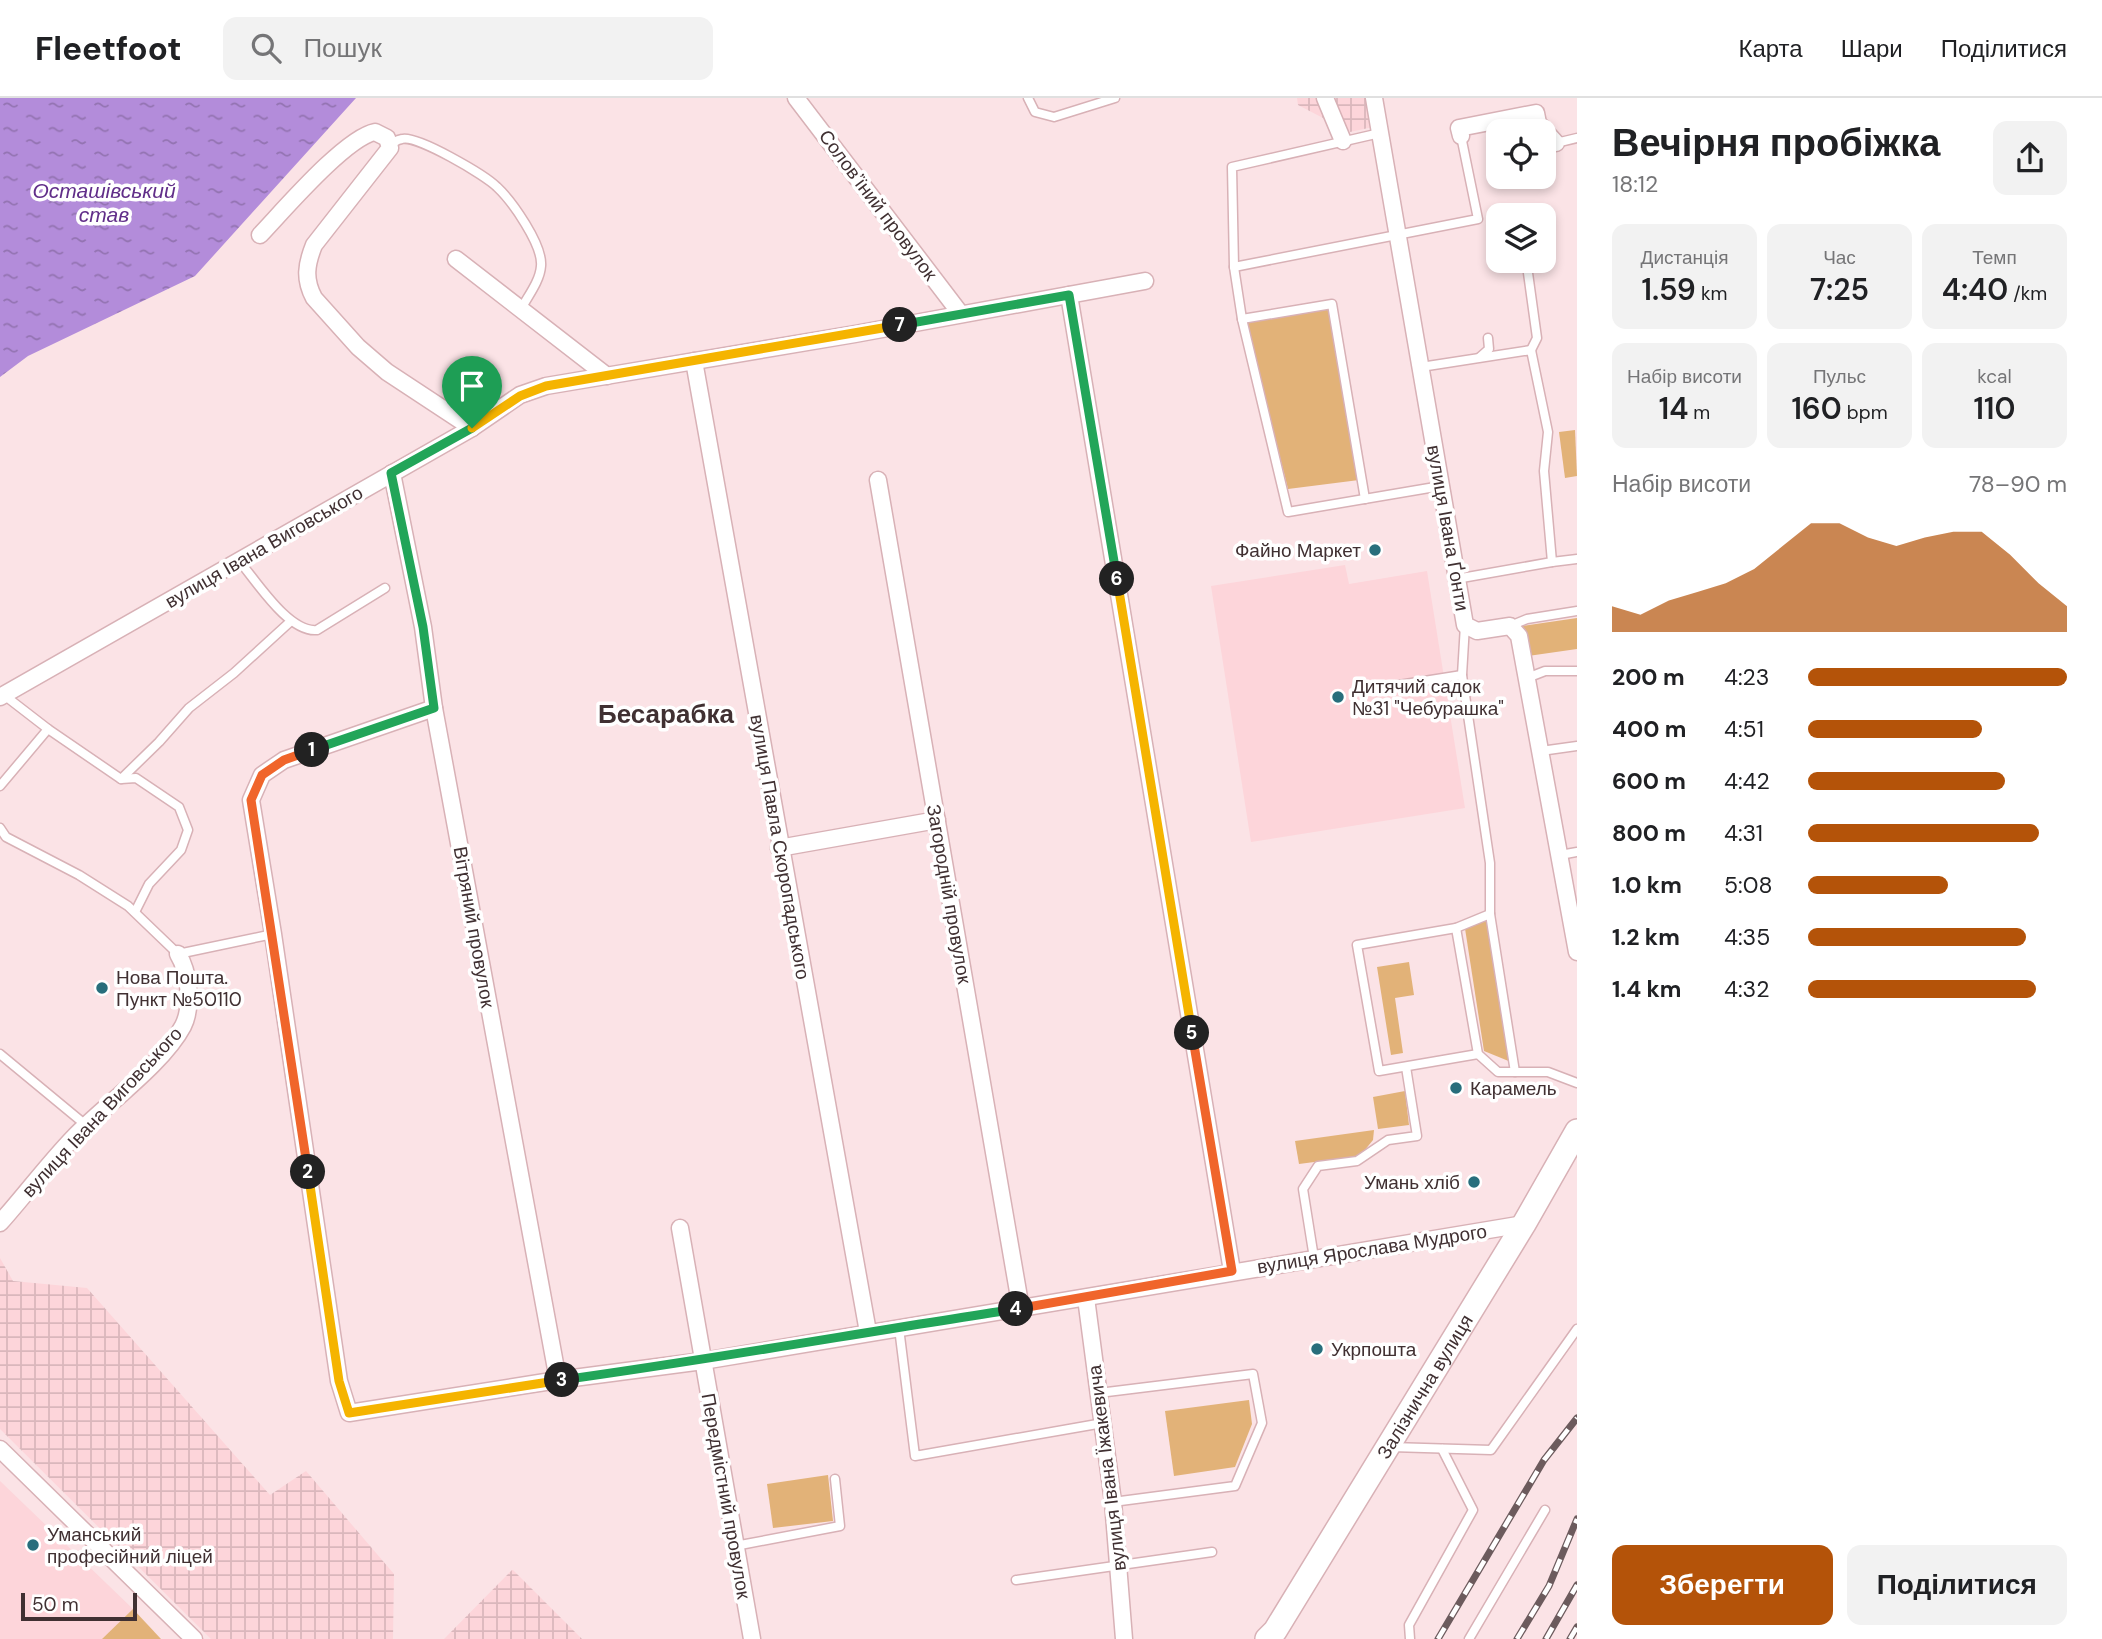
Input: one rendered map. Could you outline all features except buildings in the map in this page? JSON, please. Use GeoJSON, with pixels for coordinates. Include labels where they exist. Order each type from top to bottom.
{"type":"FeatureCollection","features":[{"type":"Feature","properties":{"kind":"main road","name":"Залізнична вулиця"},"geometry":{"type":"LineString","coordinates":[[1267,1639],[1275,1631],[1524,1224],[1577,1130]]}},
{"type":"Feature","properties":{"kind":"street","name":"Соловʼїний провулок"},"geometry":{"type":"LineString","coordinates":[[796,98],[960,313]]}},
{"type":"Feature","properties":{"kind":"street"},"geometry":{"type":"LineString","coordinates":[[1325,98],[1343,141]]}},
{"type":"Feature","properties":{"kind":"street","name":"вулиця Івана Ґонти"},"geometry":{"type":"LineString","coordinates":[[1374,98],[1465,625],[1476,631],[1510,626]]}},
{"type":"Feature","properties":{"kind":"street"},"geometry":{"type":"LineString","coordinates":[[1505,119],[1536,113],[1537,119]]}},
{"type":"Feature","properties":{"kind":"street"},"geometry":{"type":"LineString","coordinates":[[1461,136],[1459,128],[1486,123]]}},
{"type":"Feature","properties":{"kind":"street"},"geometry":{"type":"LineString","coordinates":[[260,235],[298,194],[356,141],[375,132],[387,138],[390,148],[314,245],[307,263],[306,276],[310,290],[358,347],[387,372],[472,428]]}},
{"type":"Feature","properties":{"kind":"street"},"geometry":{"type":"LineString","coordinates":[[456,259],[607,376]]}},
{"type":"Feature","properties":{"kind":"street","name":"вулиця Івана Виговського"},"geometry":{"type":"LineString","coordinates":[[2,696],[472,428],[520,396],[546,386],[1145,281]]}},
{"type":"Feature","properties":{"kind":"street"},"geometry":{"type":"LineString","coordinates":[[1069,295],[1232,1271]]}},
{"type":"Feature","properties":{"kind":"street","name":"вулиця Павла Скоропадського"},"geometry":{"type":"LineString","coordinates":[[694,361],[779,848],[868,1332]]}},
{"type":"Feature","properties":{"kind":"street","name":"Вітряний провулок"},"geometry":{"type":"LineString","coordinates":[[391,473],[423,627],[434,708],[558,1380]]}},
{"type":"Feature","properties":{"kind":"street","name":"Загородній провулок"},"geometry":{"type":"LineString","coordinates":[[878,480],[1021,1309]]}},
{"type":"Feature","properties":{"kind":"street"},"geometry":{"type":"LineString","coordinates":[[1510,626],[1519,636],[1577,952]]}},
{"type":"Feature","properties":{"kind":"street"},"geometry":{"type":"LineString","coordinates":[[273,934],[251,800],[262,775],[284,760],[434,708]]}},
{"type":"Feature","properties":{"kind":"street"},"geometry":{"type":"LineString","coordinates":[[779,848],[936,820]]}},
{"type":"Feature","properties":{"kind":"street","name":"вулиця Ярослава Мудрого"},"geometry":{"type":"LineString","coordinates":[[273,934],[339,1381],[349,1413],[558,1380],[703,1361],[1524,1224]]}},
{"type":"Feature","properties":{"kind":"street","name":"вулиця Івана Виговського"},"geometry":{"type":"LineString","coordinates":[[0,1223],[86,1126],[175,1039],[184,1024],[189,1007],[185,966],[178,954]]}},
{"type":"Feature","properties":{"kind":"street","name":"Передмістний провулок"},"geometry":{"type":"LineString","coordinates":[[680,1228],[751,1639]]}},
{"type":"Feature","properties":{"kind":"street","name":"вулиця Івана Їжакевича"},"geometry":{"type":"LineString","coordinates":[[1086,1298],[1113,1502],[1124,1639]]}},
{"type":"Feature","properties":{"kind":"street"},"geometry":{"type":"LineString","coordinates":[[0,1449],[194,1639]]}},
{"type":"Feature","properties":{"kind":"lane"},"geometry":{"type":"LineString","coordinates":[[1028,98],[1035,112],[1054,117],[1115,98]]}},
{"type":"Feature","properties":{"kind":"lane"},"geometry":{"type":"LineString","coordinates":[[1380,133],[1232,167],[1234,267],[1242,319],[1288,512],[1441,486]]}},
{"type":"Feature","properties":{"kind":"lane"},"geometry":{"type":"LineString","coordinates":[[1234,267],[1478,219],[1461,136]]}},
{"type":"Feature","properties":{"kind":"lane"},"geometry":{"type":"LineString","coordinates":[[1556,143],[1577,138]]}},
{"type":"Feature","properties":{"kind":"lane"},"geometry":{"type":"LineString","coordinates":[[390,148],[393,143],[402,139],[419,141],[482,175],[498,188],[515,209],[539,250],[541,268],[521,309]]}},
{"type":"Feature","properties":{"kind":"lane"},"geometry":{"type":"LineString","coordinates":[[1528,273],[1538,338],[1531,350],[1548,432],[1544,471],[1552,562]]}},
{"type":"Feature","properties":{"kind":"lane"},"geometry":{"type":"LineString","coordinates":[[1242,319],[1332,304],[1365,499]]}},
{"type":"Feature","properties":{"kind":"lane"},"geometry":{"type":"LineString","coordinates":[[1477,358],[1488,351],[1488,338]]}},
{"type":"Feature","properties":{"kind":"lane"},"geometry":{"type":"LineString","coordinates":[[1422,367],[1531,350]]}},
{"type":"Feature","properties":{"kind":"lane"},"geometry":{"type":"LineString","coordinates":[[1456,579],[1577,559]]}},
{"type":"Feature","properties":{"kind":"lane"},"geometry":{"type":"LineString","coordinates":[[240,562],[291,621],[308,631],[317,631],[385,588]]}},
{"type":"Feature","properties":{"kind":"lane"},"geometry":{"type":"LineString","coordinates":[[1510,626],[1527,619],[1577,611]]}},
{"type":"Feature","properties":{"kind":"lane"},"geometry":{"type":"LineString","coordinates":[[121,779],[189,708],[234,673],[291,621]]}},
{"type":"Feature","properties":{"kind":"lane"},"geometry":{"type":"LineString","coordinates":[[1465,625],[1462,675],[1490,863],[1490,914],[1515,1072]]}},
{"type":"Feature","properties":{"kind":"lane"},"geometry":{"type":"LineString","coordinates":[[1527,678],[1545,671],[1576,671]]}},
{"type":"Feature","properties":{"kind":"lane"},"geometry":{"type":"LineString","coordinates":[[1380,688],[1462,675]]}},
{"type":"Feature","properties":{"kind":"lane"},"geometry":{"type":"LineString","coordinates":[[2,696],[121,779],[136,778],[179,807],[188,830],[181,850],[149,884],[135,912]]}},
{"type":"Feature","properties":{"kind":"lane"},"geometry":{"type":"LineString","coordinates":[[0,786],[48,729]]}},
{"type":"Feature","properties":{"kind":"lane"},"geometry":{"type":"LineString","coordinates":[[1541,751],[1577,746]]}},
{"type":"Feature","properties":{"kind":"lane"},"geometry":{"type":"LineString","coordinates":[[0,828],[6,837],[79,875],[135,912],[178,954],[273,934]]}},
{"type":"Feature","properties":{"kind":"lane"},"geometry":{"type":"LineString","coordinates":[[1560,855],[1577,852]]}},
{"type":"Feature","properties":{"kind":"lane"},"geometry":{"type":"LineString","coordinates":[[1478,1054],[1379,1071],[1357,945],[1456,928],[1490,914]]}},
{"type":"Feature","properties":{"kind":"lane"},"geometry":{"type":"LineString","coordinates":[[1456,928],[1478,1054],[1498,1072],[1548,1072],[1577,1083]]}},
{"type":"Feature","properties":{"kind":"lane"},"geometry":{"type":"LineString","coordinates":[[0,1054],[86,1126]]}},
{"type":"Feature","properties":{"kind":"lane"},"geometry":{"type":"LineString","coordinates":[[1314,1258],[1303,1189],[1318,1166],[1357,1161],[1388,1140],[1417,1136],[1406,1067]]}},
{"type":"Feature","properties":{"kind":"lane"},"geometry":{"type":"LineString","coordinates":[[898,1327],[915,1456],[1102,1423]]}},
{"type":"Feature","properties":{"kind":"lane"},"geometry":{"type":"LineString","coordinates":[[1387,1447],[1490,1450],[1577,1329]]}},
{"type":"Feature","properties":{"kind":"lane"},"geometry":{"type":"LineString","coordinates":[[1099,1393],[1253,1374],[1262,1423],[1234,1486],[1113,1502]]}},
{"type":"Feature","properties":{"kind":"lane"},"geometry":{"type":"LineString","coordinates":[[1410,1639],[1409,1625],[1473,1510],[1442,1449]]}},
{"type":"Feature","properties":{"kind":"lane"},"geometry":{"type":"LineString","coordinates":[[735,1546],[840,1526],[835,1479]]}},
{"type":"Feature","properties":{"kind":"lane"},"geometry":{"type":"LineString","coordinates":[[1469,1639],[1545,1510]]}},
{"type":"Feature","properties":{"kind":"lane"},"geometry":{"type":"LineString","coordinates":[[1016,1580],[1212,1552]]}},
{"type":"Feature","properties":{"kind":"shaded area"},"geometry":{"type":"Polygon","coordinates":[[[1297,98],[1369,98],[1373,127],[1350,132],[1298,105],[1297,98]]]}},
{"type":"Feature","properties":{"kind":"shaded area"},"geometry":{"type":"Polygon","coordinates":[[[1330,307],[1359,480],[1288,489],[1246,322],[1330,307]]]}},
{"type":"Feature","properties":{"kind":"shaded area"},"geometry":{"type":"Polygon","coordinates":[[[1575,430],[1577,476],[1565,478],[1559,432],[1575,430]]]}},
{"type":"Feature","properties":{"kind":"shaded area","name":"Дитячий садок №31 \"Чебурашка\""},"geometry":{"type":"Polygon","coordinates":[[[1345,565],[1349,584],[1427,571],[1465,808],[1251,842],[1211,586],[1345,565]]]}},
{"type":"Feature","properties":{"kind":"shaded area"},"geometry":{"type":"Polygon","coordinates":[[[1577,618],[1577,649],[1528,656],[1523,626],[1577,618]]]}},
{"type":"Feature","properties":{"kind":"shaded area"},"geometry":{"type":"Polygon","coordinates":[[[1489,917],[1511,1062],[1484,1051],[1464,922],[1489,917]]]}},
{"type":"Feature","properties":{"kind":"shaded area"},"geometry":{"type":"Polygon","coordinates":[[[1409,962],[1414,995],[1395,998],[1403,1053],[1391,1055],[1377,967],[1409,962]]]}},
{"type":"Feature","properties":{"kind":"shaded area"},"geometry":{"type":"Polygon","coordinates":[[[1405,1091],[1409,1125],[1378,1129],[1373,1097],[1405,1091]]]}},
{"type":"Feature","properties":{"kind":"shaded area"},"geometry":{"type":"Polygon","coordinates":[[[1374,1130],[1373,1140],[1360,1156],[1299,1164],[1295,1141],[1374,1130]]]}},
{"type":"Feature","properties":{"kind":"shaded area"},"geometry":{"type":"Polygon","coordinates":[[[0,1258],[13,1281],[87,1288],[270,1495],[306,1471],[394,1574],[393,1639],[211,1639],[0,1429],[0,1258]]]}},
{"type":"Feature","properties":{"kind":"shaded area"},"geometry":{"type":"Polygon","coordinates":[[[1249,1400],[1252,1424],[1235,1467],[1174,1476],[1165,1411],[1249,1400]]]}},
{"type":"Feature","properties":{"kind":"shaded area"},"geometry":{"type":"Polygon","coordinates":[[[828,1475],[833,1521],[773,1528],[767,1484],[828,1475]]]}},
{"type":"Feature","properties":{"kind":"shaded area","name":"Уманський професійний ліцей"},"geometry":{"type":"Polygon","coordinates":[[[0,1481],[133,1609],[102,1639],[0,1639],[0,1481]]]}},
{"type":"Feature","properties":{"kind":"shaded area"},"geometry":{"type":"Polygon","coordinates":[[[513,1570],[582,1639],[444,1639],[513,1570]]]}},
{"type":"Feature","properties":{"kind":"shaded area"},"geometry":{"type":"Polygon","coordinates":[[[133,1609],[161,1639],[102,1639],[133,1609]]]}},
{"type":"Feature","properties":{"kind":"water","name":"Осташівський став"},"geometry":{"type":"Polygon","coordinates":[[[0,98],[356,98],[195,276],[28,356],[0,377],[0,98]]]}},
{"type":"Feature","properties":{"kind":"railway"},"geometry":{"type":"LineString","coordinates":[[1438,1639],[1544,1460],[1577,1418]]}},
{"type":"Feature","properties":{"kind":"railway"},"geometry":{"type":"LineString","coordinates":[[1517,1639],[1549,1586],[1577,1519]]}},
{"type":"Feature","properties":{"kind":"railway"},"geometry":{"type":"LineString","coordinates":[[1546,1639],[1577,1585]]}},
{"type":"Feature","properties":{"kind":"railway"},"geometry":{"type":"LineString","coordinates":[[1570,1639],[1577,1627]]}},
{"type":"Feature","properties":{"kind":"place","name":"Файно Маркет"},"geometry":{"type":"Point","coordinates":[1375,550]}},
{"type":"Feature","properties":{"kind":"place","name":"Дитячий садок №31 \"Чебурашка\""},"geometry":{"type":"Point","coordinates":[1338,697]}},
{"type":"Feature","properties":{"kind":"place","name":"Нова Пошта. Пункт №50110"},"geometry":{"type":"Point","coordinates":[102,988]}},
{"type":"Feature","properties":{"kind":"place","name":"Карамель"},"geometry":{"type":"Point","coordinates":[1456,1088]}},
{"type":"Feature","properties":{"kind":"place","name":"Умань хліб"},"geometry":{"type":"Point","coordinates":[1474,1182]}},
{"type":"Feature","properties":{"kind":"place","name":"Укрпошта"},"geometry":{"type":"Point","coordinates":[1317,1349]}},
{"type":"Feature","properties":{"kind":"place","name":"Уманський професійний ліцей"},"geometry":{"type":"Point","coordinates":[33,1545]}},
{"type":"Feature","properties":{"kind":"district","name":"Бесарабка"},"geometry":{"type":"Point","coordinates":[666,714]}},
{"type":"Feature","properties":{"kind":"route"},"geometry":{"type":"LineString","coordinates":[[1069,295],[1232,1271],[1086,1298],[703,1361],[558,1380],[349,1413],[339,1381],[251,800],[262,775],[284,760],[434,708],[423,627],[391,473],[472,428],[520,396],[546,386],[1069,295]]}}]}
